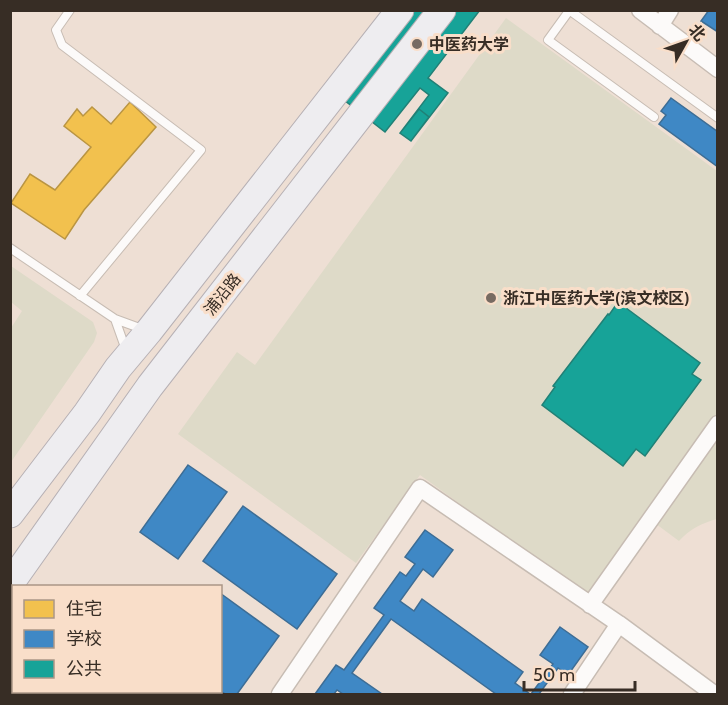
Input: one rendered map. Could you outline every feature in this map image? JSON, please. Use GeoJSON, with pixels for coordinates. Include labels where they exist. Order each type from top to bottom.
{"type":"FeatureCollection","features":[{"type":"Feature","properties":{"kind":"main road"},"geometry":{"type":"LineString","coordinates":[[10,514],[87,413],[118,368],[400,10]]}},
{"type":"Feature","properties":{"kind":"main road","name":"浦沿路"},"geometry":{"type":"LineString","coordinates":[[10,584],[150,386],[442,10]]}},
{"type":"Feature","properties":{"kind":"street"},"geometry":{"type":"LineString","coordinates":[[640,10],[717,69]]}},
{"type":"Feature","properties":{"kind":"street"},"geometry":{"type":"LineString","coordinates":[[660,26],[670,10]]}},
{"type":"Feature","properties":{"kind":"street"},"geometry":{"type":"LineString","coordinates":[[590,605],[717,424]]}},
{"type":"Feature","properties":{"kind":"street"},"geometry":{"type":"LineString","coordinates":[[280,694],[420,488],[619,624],[714,694]]}},
{"type":"Feature","properties":{"kind":"street"},"geometry":{"type":"LineString","coordinates":[[572,694],[619,624]]}},
{"type":"Feature","properties":{"kind":"lane"},"geometry":{"type":"LineString","coordinates":[[70,10],[56,30],[62,45],[201,150],[80,296]]}},
{"type":"Feature","properties":{"kind":"lane"},"geometry":{"type":"LineString","coordinates":[[654,117],[548,40],[569,11],[717,118]]}},
{"type":"Feature","properties":{"kind":"lane"},"geometry":{"type":"LineString","coordinates":[[10,248],[115,319],[149,331]]}},
{"type":"Feature","properties":{"kind":"lane"},"geometry":{"type":"LineString","coordinates":[[115,319],[128,356]]}},
{"type":"Feature","properties":{"kind":"shaded area"},"geometry":{"type":"Polygon","coordinates":[[[506,18],[717,171],[717,414],[587,596],[420,475],[356,563],[178,434],[237,352],[255,365],[506,18]]]}},
{"type":"Feature","properties":{"kind":"shaded area"},"geometry":{"type":"Polygon","coordinates":[[[11,266],[93,322],[97,333],[94,342],[11,462],[11,328],[22,311],[11,302],[11,266]]]}},
{"type":"Feature","properties":{"kind":"shaded area"},"geometry":{"type":"Polygon","coordinates":[[[717,431],[717,519],[696,527],[679,541],[652,521],[717,431]]]}},
{"type":"Feature","properties":{"kind":"building: 住宅"},"geometry":{"type":"Polygon","coordinates":[[[130,102],[156,127],[84,210],[65,239],[11,203],[30,174],[55,190],[91,147],[64,126],[77,109],[83,116],[92,107],[111,124],[130,102]]]}},
{"type":"Feature","properties":{"kind":"building: 学校"},"geometry":{"type":"Polygon","coordinates":[[[709,10],[718,10],[718,32],[701,21],[709,10]]]}},
{"type":"Feature","properties":{"kind":"building: 学校"},"geometry":{"type":"Polygon","coordinates":[[[671,98],[718,132],[718,167],[659,124],[666,115],[661,111],[671,98]]]}},
{"type":"Feature","properties":{"kind":"building: 学校"},"geometry":{"type":"Polygon","coordinates":[[[188,465],[227,492],[178,559],[140,532],[188,465]]]}},
{"type":"Feature","properties":{"kind":"building: 学校"},"geometry":{"type":"Polygon","coordinates":[[[243,506],[337,574],[297,629],[203,561],[243,506]]]}},
{"type":"Feature","properties":{"kind":"building: 学校"},"geometry":{"type":"Polygon","coordinates":[[[425,530],[453,550],[433,577],[423,569],[400,601],[414,611],[422,599],[523,672],[515,683],[530,694],[496,694],[391,619],[352,673],[382,694],[343,694],[337,690],[334,694],[315,694],[336,665],[344,670],[384,615],[374,608],[400,572],[406,576],[415,564],[405,557],[425,530]]]}},
{"type":"Feature","properties":{"kind":"building: 学校"},"geometry":{"type":"Polygon","coordinates":[[[222,594],[279,636],[237,694],[222,692],[222,594]]]}},
{"type":"Feature","properties":{"kind":"building: 学校"},"geometry":{"type":"Polygon","coordinates":[[[560,627],[588,647],[568,675],[558,668],[539,694],[531,694],[553,664],[540,655],[560,627]]]}},
{"type":"Feature","properties":{"kind":"building: 公共","name":"中医药大学"},"geometry":{"type":"Polygon","coordinates":[[[405,10],[480,10],[428,78],[448,93],[411,141],[400,133],[429,95],[420,88],[385,132],[339,96],[405,10]]]}},
{"type":"Feature","properties":{"kind":"building: 公共"},"geometry":{"type":"Polygon","coordinates":[[[419,109],[429,117],[411,141],[400,133],[419,109]]]}},
{"type":"Feature","properties":{"kind":"building: 公共"},"geometry":{"type":"Polygon","coordinates":[[[618,302],[700,363],[692,374],[701,380],[645,456],[636,449],[623,466],[542,405],[555,387],[553,386],[618,302]]]}},
{"type":"Feature","properties":{"kind":"place","name":"中医药大学"},"geometry":{"type":"Point","coordinates":[417,44]}},
{"type":"Feature","properties":{"kind":"place","name":"浙江中医药大学(滨文校区)"},"geometry":{"type":"Point","coordinates":[491,298]}}]}
